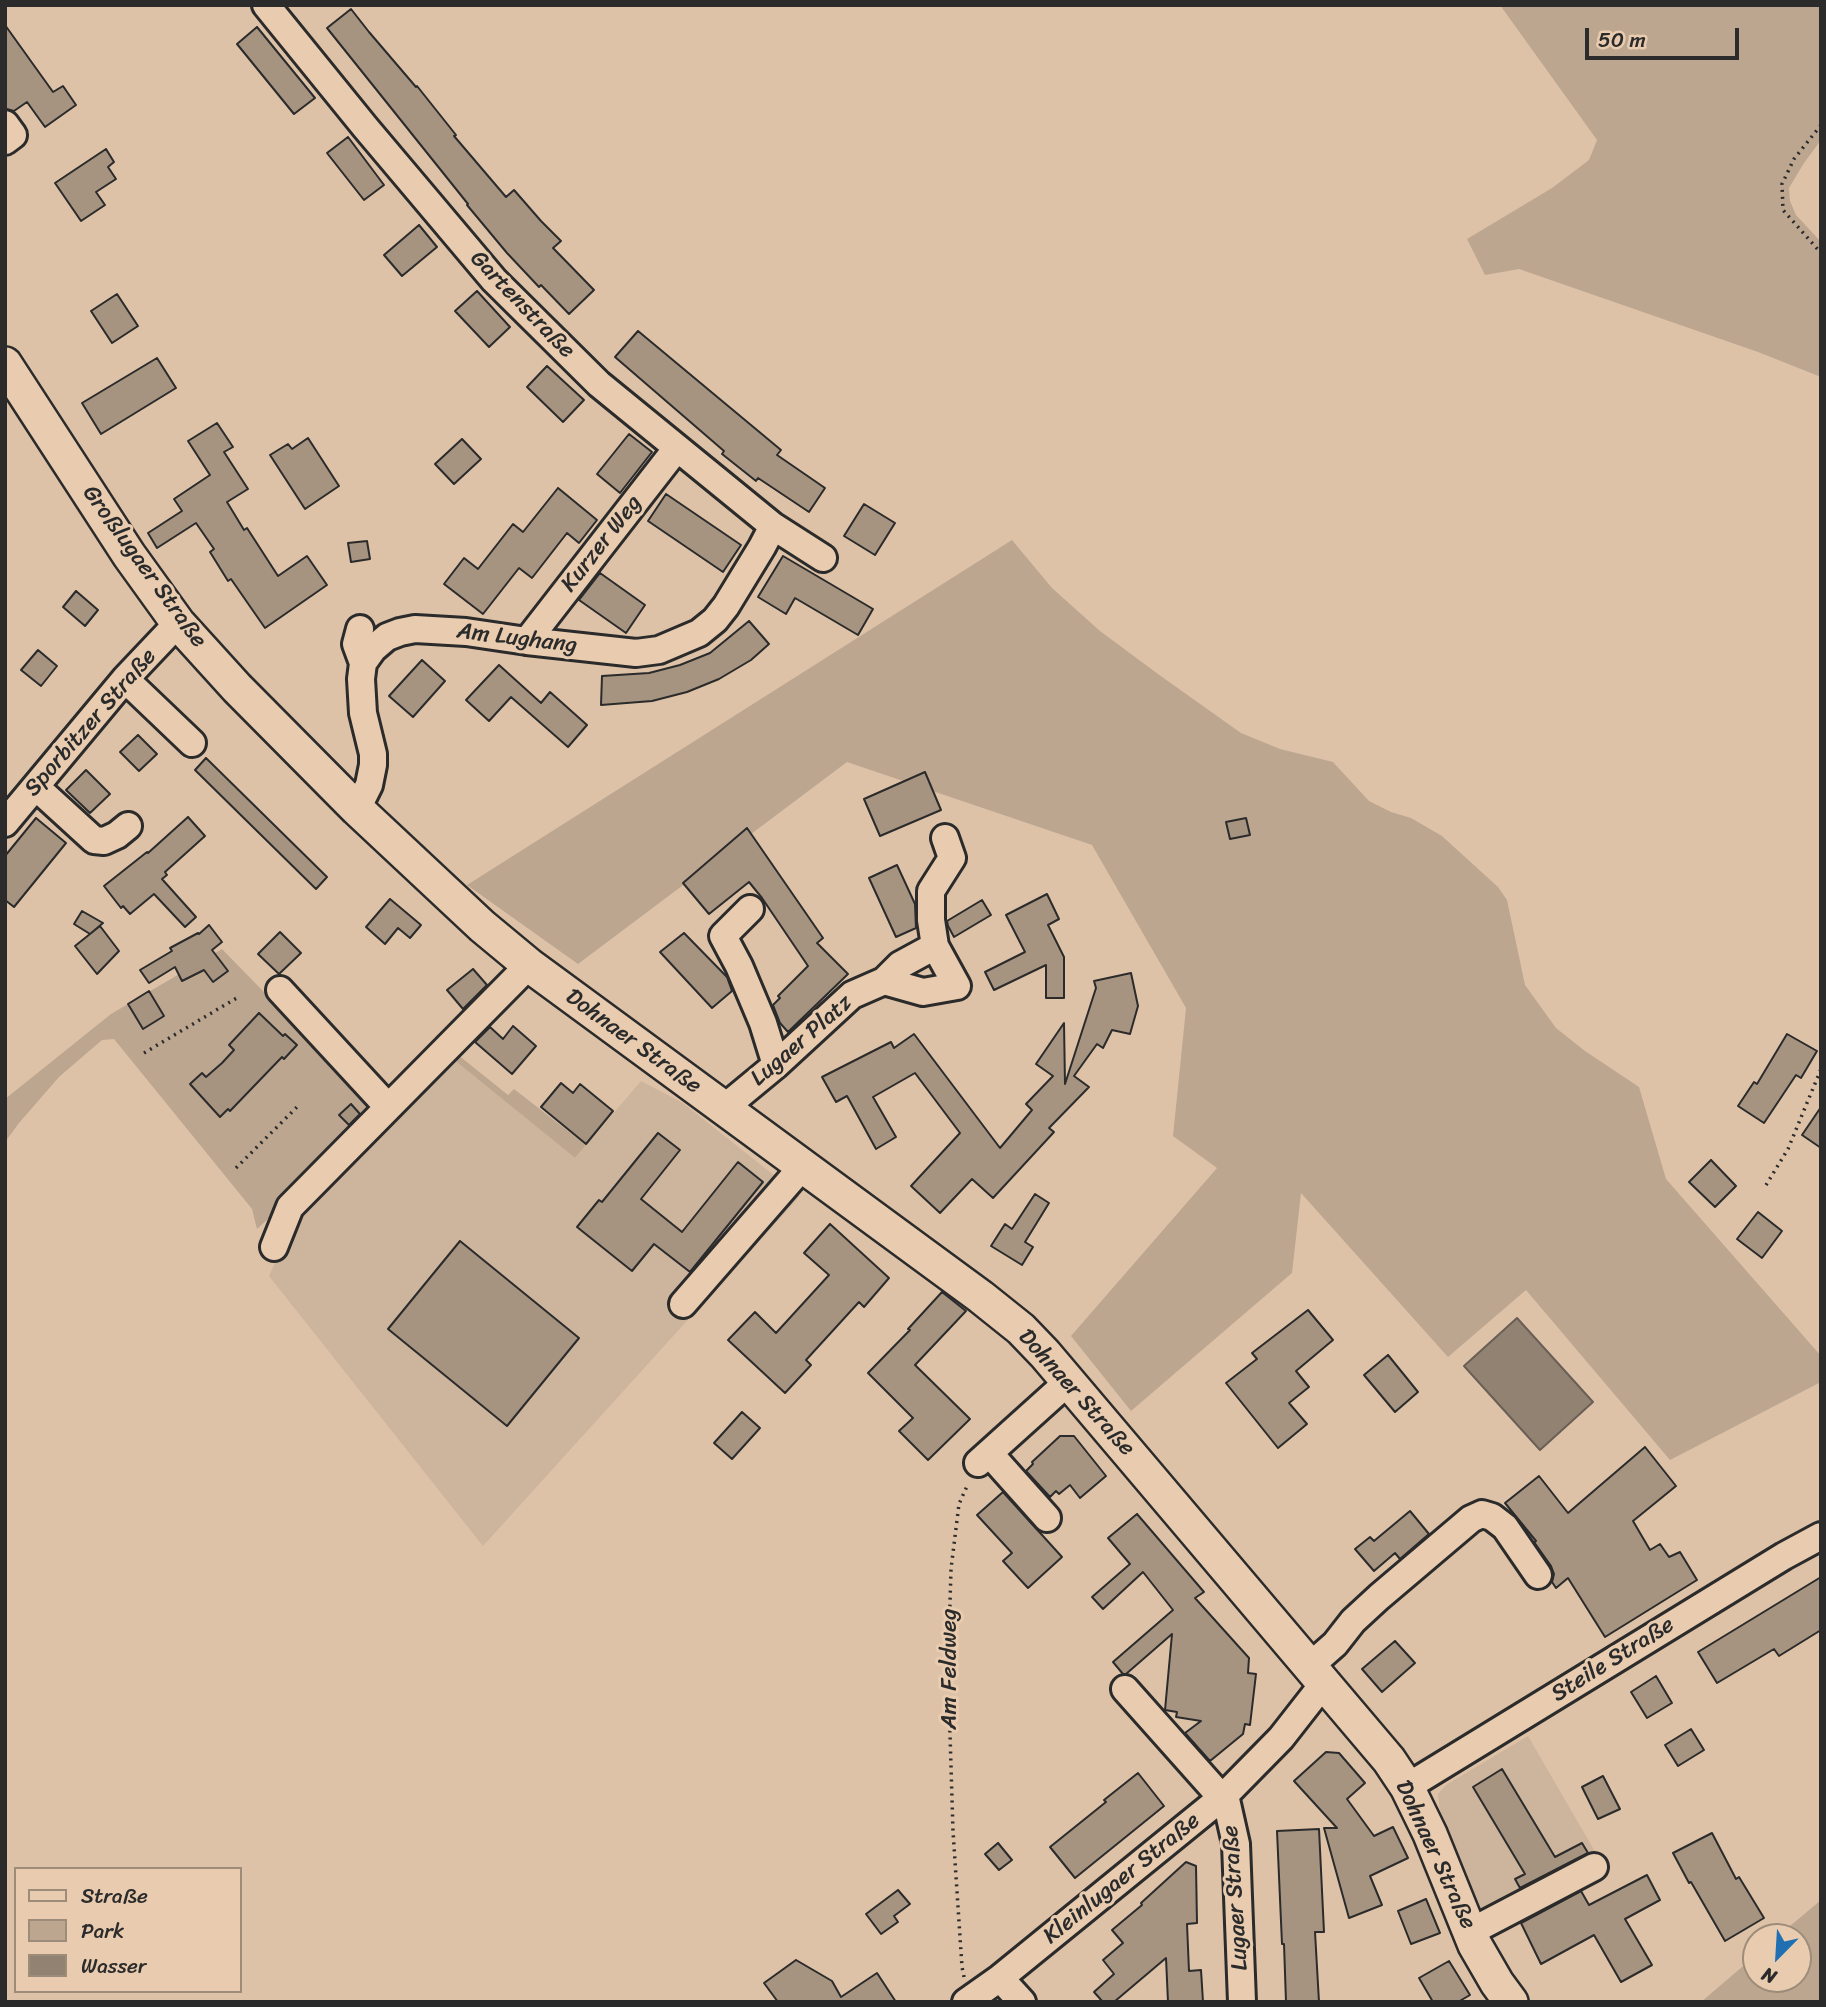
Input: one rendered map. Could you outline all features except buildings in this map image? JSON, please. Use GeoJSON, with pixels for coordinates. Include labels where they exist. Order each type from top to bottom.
{"type":"FeatureCollection","features":[{"type":"Feature","properties":{"kind":"main road","name":"Großlugaer Straße"},"geometry":{"type":"LineString","coordinates":[[5,364],[130,555],[178,623],[237,688],[393,842]]}},
{"type":"Feature","properties":{"kind":"main road","name":"Dohnaer Straße"},"geometry":{"type":"LineString","coordinates":[[393,842],[482,926],[529,965],[1021,1329],[1069,1381],[1388,1760],[1407,1787],[1430,1834],[1470,1931],[1497,1983],[1511,2002]]}},
{"type":"Feature","properties":{"kind":"street","name":"Gartenstraße"},"geometry":{"type":"LineString","coordinates":[[266,5],[373,138],[494,280],[599,384],[773,526],[823,558]]}},
{"type":"Feature","properties":{"kind":"street"},"geometry":{"type":"LineString","coordinates":[[5,124],[13,135],[5,141]]}},
{"type":"Feature","properties":{"kind":"street","name":"Kurzer Weg"},"geometry":{"type":"LineString","coordinates":[[527,641],[677,448]]}},
{"type":"Feature","properties":{"kind":"street","name":"Am Lughang"},"geometry":{"type":"LineString","coordinates":[[363,663],[373,649],[387,637],[415,629],[466,632],[636,653],[659,650],[699,633],[721,613],[773,526]]}},
{"type":"Feature","properties":{"kind":"street","name":"Sporbitzer Straße"},"geometry":{"type":"LineString","coordinates":[[5,823],[125,678],[178,623]]}},
{"type":"Feature","properties":{"kind":"street"},"geometry":{"type":"LineString","coordinates":[[357,809],[369,785],[373,765],[363,713],[363,663],[356,645],[360,629]]}},
{"type":"Feature","properties":{"kind":"street"},"geometry":{"type":"LineString","coordinates":[[125,678],[192,743]]}},
{"type":"Feature","properties":{"kind":"street"},"geometry":{"type":"LineString","coordinates":[[36,787],[94,840],[104,841],[128,826]]}},
{"type":"Feature","properties":{"kind":"street"},"geometry":{"type":"LineString","coordinates":[[884,981],[923,992],[957,986],[935,946],[932,920],[931,891],[952,858],[945,838]]}},
{"type":"Feature","properties":{"kind":"street"},"geometry":{"type":"LineString","coordinates":[[750,909],[723,936],[763,1023],[776,1065]]}},
{"type":"Feature","properties":{"kind":"street","name":"Lugaer Platz"},"geometry":{"type":"LineString","coordinates":[[724,1108],[776,1065],[852,995],[884,981],[900,965],[935,946]]}},
{"type":"Feature","properties":{"kind":"street"},"geometry":{"type":"LineString","coordinates":[[274,1247],[290,1207],[529,965]]}},
{"type":"Feature","properties":{"kind":"street"},"geometry":{"type":"LineString","coordinates":[[280,990],[388,1107]]}},
{"type":"Feature","properties":{"kind":"street"},"geometry":{"type":"LineString","coordinates":[[683,1304],[803,1166]]}},
{"type":"Feature","properties":{"kind":"street"},"geometry":{"type":"LineString","coordinates":[[1047,1518],[983,1458],[1069,1381]]}},
{"type":"Feature","properties":{"kind":"street","name":"Kleinlugaer Straße"},"geometry":{"type":"LineString","coordinates":[[968,2001],[1000,1978],[1223,1796],[1281,1738],[1335,1644],[1353,1621],[1471,1519],[1482,1514],[1492,1517],[1505,1527],[1538,1575]]}},
{"type":"Feature","properties":{"kind":"street","name":"Steile Straße"},"geometry":{"type":"LineString","coordinates":[[1407,1787],[1772,1563],[1821,1536]]}},
{"type":"Feature","properties":{"kind":"street"},"geometry":{"type":"LineString","coordinates":[[1125,1689],[1223,1796]]}},
{"type":"Feature","properties":{"kind":"street","name":"Lugaer Straße"},"geometry":{"type":"LineString","coordinates":[[1223,1796],[1236,1844],[1242,2002]]}},
{"type":"Feature","properties":{"kind":"street"},"geometry":{"type":"LineString","coordinates":[[1470,1931],[1594,1867]]}},
{"type":"Feature","properties":{"kind":"street"},"geometry":{"type":"LineString","coordinates":[[1000,1978],[1022,2002]]}},
{"type":"Feature","properties":{"kind":"path"},"geometry":{"type":"LineString","coordinates":[[1821,125],[1794,159],[1782,184],[1783,211],[1821,253]]}},
{"type":"Feature","properties":{"kind":"path"},"geometry":{"type":"LineString","coordinates":[[144,1053],[240,996]]}},
{"type":"Feature","properties":{"kind":"path"},"geometry":{"type":"LineString","coordinates":[[1766,1185],[1787,1149],[1821,1069]]}},
{"type":"Feature","properties":{"kind":"path"},"geometry":{"type":"LineString","coordinates":[[236,1168],[300,1104]]}},
{"type":"Feature","properties":{"kind":"path","name":"Am Feldweg"},"geometry":{"type":"LineString","coordinates":[[968,2001],[962,1967],[953,1831],[948,1669],[951,1569],[959,1504],[983,1458]]}},
{"type":"Feature","properties":{"kind":"shaded area"},"geometry":{"type":"Polygon","coordinates":[[[448,1055],[575,1158],[641,1081],[683,1103],[800,1196],[483,1546],[269,1276],[303,1200],[448,1055]]]}},
{"type":"Feature","properties":{"kind":"shaded area"},"geometry":{"type":"Polygon","coordinates":[[[1528,1736],[1597,1855],[1523,1894],[1481,1912],[1440,1814],[1438,1794],[1446,1785],[1528,1736]]]}},
{"type":"Feature","properties":{"kind":"green space"},"geometry":{"type":"Polygon","coordinates":[[[1500,5],[1821,5],[1821,140],[1789,188],[1790,201],[1796,215],[1821,242],[1821,377],[1758,352],[1519,269],[1485,275],[1467,239],[1552,188],[1589,160],[1597,140],[1500,5]]]}},
{"type":"Feature","properties":{"kind":"green space"},"geometry":{"type":"Polygon","coordinates":[[[1012,540],[1052,588],[1100,631],[1158,674],[1241,733],[1280,749],[1333,762],[1369,801],[1411,818],[1442,836],[1498,887],[1507,900],[1525,985],[1556,1028],[1639,1087],[1666,1179],[1821,1356],[1821,1382],[1670,1460],[1526,1290],[1448,1357],[1301,1193],[1292,1273],[1131,1411],[1071,1336],[1217,1168],[1173,1136],[1186,1008],[1092,845],[847,762],[578,964],[467,885],[1012,540]]]}},
{"type":"Feature","properties":{"kind":"green space"},"geometry":{"type":"Polygon","coordinates":[[[222,949],[378,1109],[257,1229],[252,1209],[114,1039],[102,1040],[59,1077],[5,1142],[5,1099],[111,1014],[222,949]]]}},
{"type":"Feature","properties":{"kind":"green space"},"geometry":{"type":"Polygon","coordinates":[[[452,1050],[508,1095],[514,1089],[586,1145],[575,1158],[448,1055],[452,1050]]]}},
{"type":"Feature","properties":{"kind":"green space"},"geometry":{"type":"Polygon","coordinates":[[[1821,1900],[1821,2002],[1701,2002],[1742,1967],[1742,1993],[1812,1993],[1812,1923],[1794,1923],[1821,1900]]]}},
{"type":"Feature","properties":{"kind":"water"},"geometry":{"type":"Polygon","coordinates":[[[1517,1318],[1593,1402],[1540,1450],[1464,1366],[1517,1318]]]}}]}
